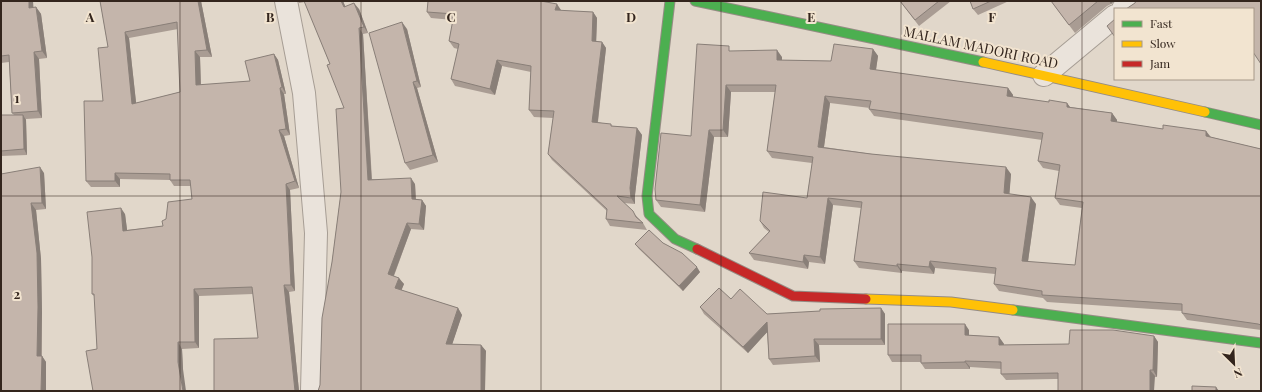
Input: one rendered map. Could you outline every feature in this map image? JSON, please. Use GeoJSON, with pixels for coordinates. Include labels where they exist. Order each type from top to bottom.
{"type":"FeatureCollection","features":[{"type":"Feature","properties":{"kind":"street"},"geometry":{"type":"LineString","coordinates":[[286,1],[304,92],[316,233],[312,391]]}},
{"type":"Feature","properties":{"kind":"street"},"geometry":{"type":"LineString","coordinates":[[670,1],[647,196],[649,214],[675,239],[794,296],[951,302],[1261,343]]}},
{"type":"Feature","properties":{"kind":"street","name":"MALLAM MADORI ROAD"},"geometry":{"type":"LineString","coordinates":[[695,1],[1044,74],[1261,125]]}},
{"type":"Feature","properties":{"kind":"street"},"geometry":{"type":"LineString","coordinates":[[1124,8],[1133,1]]}},
{"type":"Feature","properties":{"kind":"street"},"geometry":{"type":"LineString","coordinates":[[1044,74],[1114,17]]}},
{"type":"Feature","properties":{"kind":"building"},"geometry":{"type":"Polygon","coordinates":[[[1,1],[29,1],[29,8],[36,7],[42,51],[34,52],[38,111],[12,113],[9,55],[1,56],[1,1]]]}},
{"type":"Feature","properties":{"kind":"building"},"geometry":{"type":"Polygon","coordinates":[[[100,1],[198,1],[207,50],[195,51],[196,85],[250,81],[245,61],[274,54],[282,87],[280,88],[286,129],[279,130],[295,181],[286,184],[291,285],[284,285],[295,391],[214,391],[214,339],[258,338],[252,287],[194,289],[195,342],[178,342],[178,362],[183,391],[93,391],[86,351],[97,349],[94,294],[92,294],[92,257],[87,212],[121,208],[123,231],[163,226],[162,221],[166,219],[168,202],[192,199],[190,180],[170,180],[170,174],[115,173],[115,181],[86,181],[84,101],[103,101],[98,48],[108,47],[100,1]],[[177,22],[125,32],[132,104],[180,92],[177,22]]]}},
{"type":"Feature","properties":{"kind":"building"},"geometry":{"type":"Polygon","coordinates":[[[304,1],[341,1],[344,7],[354,3],[364,27],[359,28],[368,180],[411,178],[412,199],[422,200],[419,224],[407,223],[388,274],[399,278],[395,288],[458,308],[446,344],[481,345],[481,391],[318,391],[320,385],[322,318],[332,262],[341,192],[336,109],[344,108],[327,65],[330,64],[304,1]]]}},
{"type":"Feature","properties":{"kind":"building"},"geometry":{"type":"Polygon","coordinates":[[[428,1],[541,1],[557,4],[555,10],[593,12],[592,41],[602,42],[592,122],[611,124],[611,126],[637,128],[630,188],[631,198],[617,196],[643,223],[606,219],[607,209],[548,154],[554,111],[529,110],[531,66],[497,60],[490,89],[451,79],[459,44],[449,41],[454,14],[427,12],[428,1]]]}},
{"type":"Feature","properties":{"kind":"building"},"geometry":{"type":"Polygon","coordinates":[[[900,1],[939,1],[915,20],[900,1]]]}},
{"type":"Feature","properties":{"kind":"building"},"geometry":{"type":"Polygon","coordinates":[[[970,1],[991,1],[973,9],[970,1]]]}},
{"type":"Feature","properties":{"kind":"building"},"geometry":{"type":"Polygon","coordinates":[[[1051,1],[1098,1],[1069,25],[1051,1]]]}},
{"type":"Feature","properties":{"kind":"building"},"geometry":{"type":"Polygon","coordinates":[[[1136,1],[1261,1],[1261,64],[1254,54],[1254,8],[1128,8],[1136,1]]]}},
{"type":"Feature","properties":{"kind":"building"},"geometry":{"type":"Polygon","coordinates":[[[1114,20],[1114,36],[1107,26],[1114,20]]]}},
{"type":"Feature","properties":{"kind":"building"},"geometry":{"type":"Polygon","coordinates":[[[402,22],[417,81],[413,82],[433,155],[405,163],[369,33],[402,22]]]}},
{"type":"Feature","properties":{"kind":"building"},"geometry":{"type":"Polygon","coordinates":[[[697,44],[729,46],[729,51],[777,50],[777,60],[831,61],[834,44],[873,49],[870,69],[1008,88],[1007,96],[1049,102],[1049,100],[1067,103],[1067,107],[1112,113],[1111,121],[1163,129],[1163,125],[1206,131],[1206,136],[1261,149],[1261,325],[1182,313],[1182,304],[1042,295],[1042,291],[994,284],[996,268],[930,261],[929,267],[897,264],[897,266],[854,261],[862,202],[828,198],[820,257],[804,255],[803,262],[749,253],[770,231],[760,221],[763,192],[807,198],[813,157],[767,151],[776,85],[726,85],[723,130],[709,130],[700,205],[656,200],[655,189],[661,133],[691,136],[697,44]],[[825,96],[818,147],[871,154],[1006,167],[1004,193],[1031,197],[1022,261],[1075,265],[1083,202],[1055,198],[1060,165],[1038,161],[1043,133],[869,109],[871,101],[825,96]]]}},
{"type":"Feature","properties":{"kind":"building"},"geometry":{"type":"Polygon","coordinates":[[[1,115],[23,115],[24,149],[1,151],[1,115]]]}},
{"type":"Feature","properties":{"kind":"building"},"geometry":{"type":"Polygon","coordinates":[[[40,167],[42,203],[31,203],[37,253],[37,356],[42,356],[41,391],[1,391],[1,174],[40,167]]]}},
{"type":"Feature","properties":{"kind":"building"},"geometry":{"type":"Polygon","coordinates":[[[649,230],[663,243],[682,253],[697,267],[679,286],[635,244],[649,230]]]}},
{"type":"Feature","properties":{"kind":"building"},"geometry":{"type":"Polygon","coordinates":[[[719,288],[731,299],[740,289],[767,314],[820,311],[820,309],[881,308],[881,339],[814,339],[815,356],[769,359],[767,322],[743,347],[700,307],[719,288]]]}},
{"type":"Feature","properties":{"kind":"building"},"geometry":{"type":"Polygon","coordinates":[[[888,324],[965,324],[965,335],[999,337],[999,345],[1069,344],[1070,330],[1113,330],[1154,336],[1153,370],[1150,370],[1150,391],[1058,391],[1058,373],[1001,374],[1001,362],[965,361],[921,363],[921,355],[888,355],[888,324]]]}},
{"type":"Feature","properties":{"kind":"building"},"geometry":{"type":"Polygon","coordinates":[[[1192,386],[1216,387],[1216,391],[1192,391],[1192,386]]]}},
{"type":"Feature","properties":{"kind":"traffic: fast"},"geometry":{"type":"LineString","coordinates":[[670,1],[647,196],[649,214],[675,239],[697,249]]}},
{"type":"Feature","properties":{"kind":"traffic: fast"},"geometry":{"type":"LineString","coordinates":[[695,1],[983,62]]}},
{"type":"Feature","properties":{"kind":"traffic: fast"},"geometry":{"type":"LineString","coordinates":[[1205,112],[1261,125]]}},
{"type":"Feature","properties":{"kind":"traffic: fast"},"geometry":{"type":"LineString","coordinates":[[1013,310],[1261,343]]}},
{"type":"Feature","properties":{"kind":"traffic: slow"},"geometry":{"type":"LineString","coordinates":[[983,62],[1205,112]]}},
{"type":"Feature","properties":{"kind":"traffic: slow"},"geometry":{"type":"LineString","coordinates":[[866,299],[951,302],[1013,310]]}},
{"type":"Feature","properties":{"kind":"traffic: jam"},"geometry":{"type":"LineString","coordinates":[[697,249],[793,296],[866,299]]}}]}
